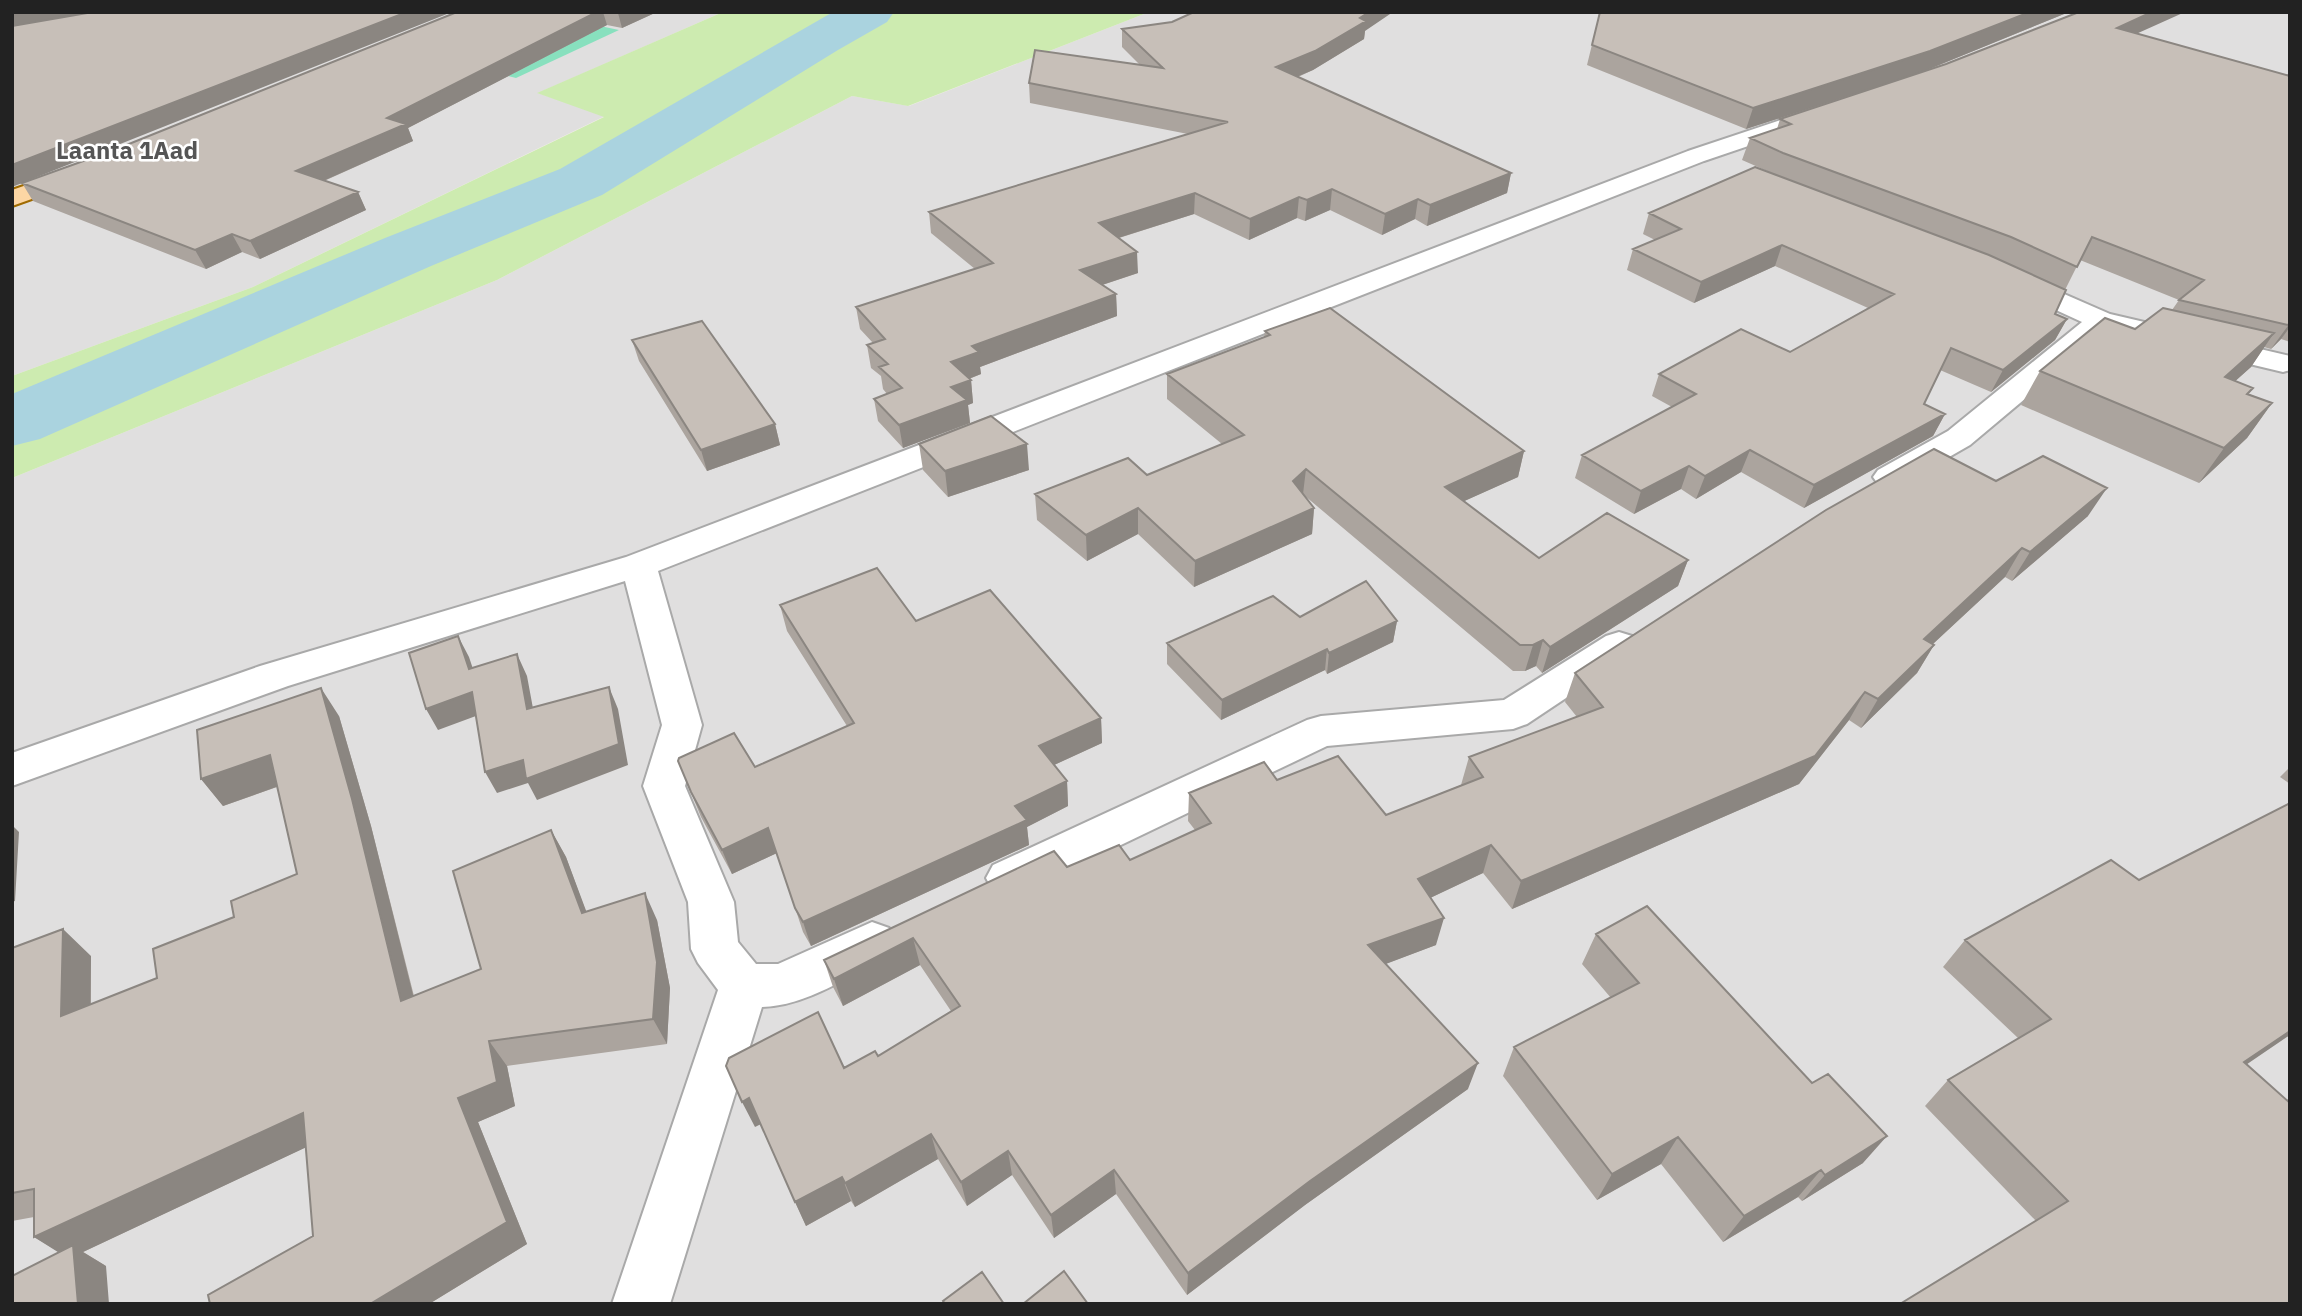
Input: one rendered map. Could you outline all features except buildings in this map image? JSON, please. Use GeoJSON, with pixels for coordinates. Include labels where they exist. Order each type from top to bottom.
{"type":"FeatureCollection","features":[{"type":"Feature","properties":{"kind":"main road"},"geometry":{"type":"LineString","coordinates":[[12,199],[103,165]]}},
{"type":"Feature","properties":{"kind":"street"},"geometry":{"type":"LineString","coordinates":[[12,770],[274,676],[639,565],[1696,156],[1826,113]]}},
{"type":"Feature","properties":{"kind":"street"},"geometry":{"type":"LineString","coordinates":[[1696,156],[1735,170]]}},
{"type":"Feature","properties":{"kind":"street"},"geometry":{"type":"LineString","coordinates":[[1989,268],[2101,320],[2283,363]]}},
{"type":"Feature","properties":{"kind":"street"},"geometry":{"type":"LineString","coordinates":[[1856,496],[1959,438],[2101,320]]}},
{"type":"Feature","properties":{"kind":"street"},"geometry":{"type":"LineString","coordinates":[[639,565],[682,725],[664,786],[711,902],[715,949],[744,986]]}},
{"type":"Feature","properties":{"kind":"street"},"geometry":{"type":"LineString","coordinates":[[983,890],[1321,731],[1513,715],[1650,625]]}},
{"type":"Feature","properties":{"kind":"street"},"geometry":{"type":"LineString","coordinates":[[744,986],[782,985],[908,926]]}},
{"type":"Feature","properties":{"kind":"street"},"geometry":{"type":"LineString","coordinates":[[641,1304],[744,986]]}},
{"type":"Feature","properties":{"kind":"shaded area"},"geometry":{"type":"Polygon","coordinates":[[[12,12],[723,12],[538,93],[605,116],[253,287],[12,376],[12,12]]]}},
{"type":"Feature","properties":{"kind":"shaded area"},"geometry":{"type":"Polygon","coordinates":[[[1149,12],[2290,12],[2290,1304],[12,1304],[12,478],[497,280],[852,96],[909,106],[1149,12]]]}},
{"type":"Feature","properties":{"kind":"green space"},"geometry":{"type":"Polygon","coordinates":[[[723,12],[1149,12],[908,106],[852,96],[497,280],[12,478],[12,376],[253,287],[604,117],[537,93],[723,12]]]}},
{"type":"Feature","properties":{"kind":"green space"},"geometry":{"type":"Polygon","coordinates":[[[543,14],[619,30],[516,78],[436,59],[543,14]]]}},
{"type":"Feature","properties":{"kind":"waterway"},"geometry":{"type":"LineString","coordinates":[[12,422],[408,252],[581,182],[870,12]]}},
{"type":"Feature","properties":{"kind":"district","name":"Laanta 1Aad"},"geometry":{"type":"Point","coordinates":[127,150]}}]}
